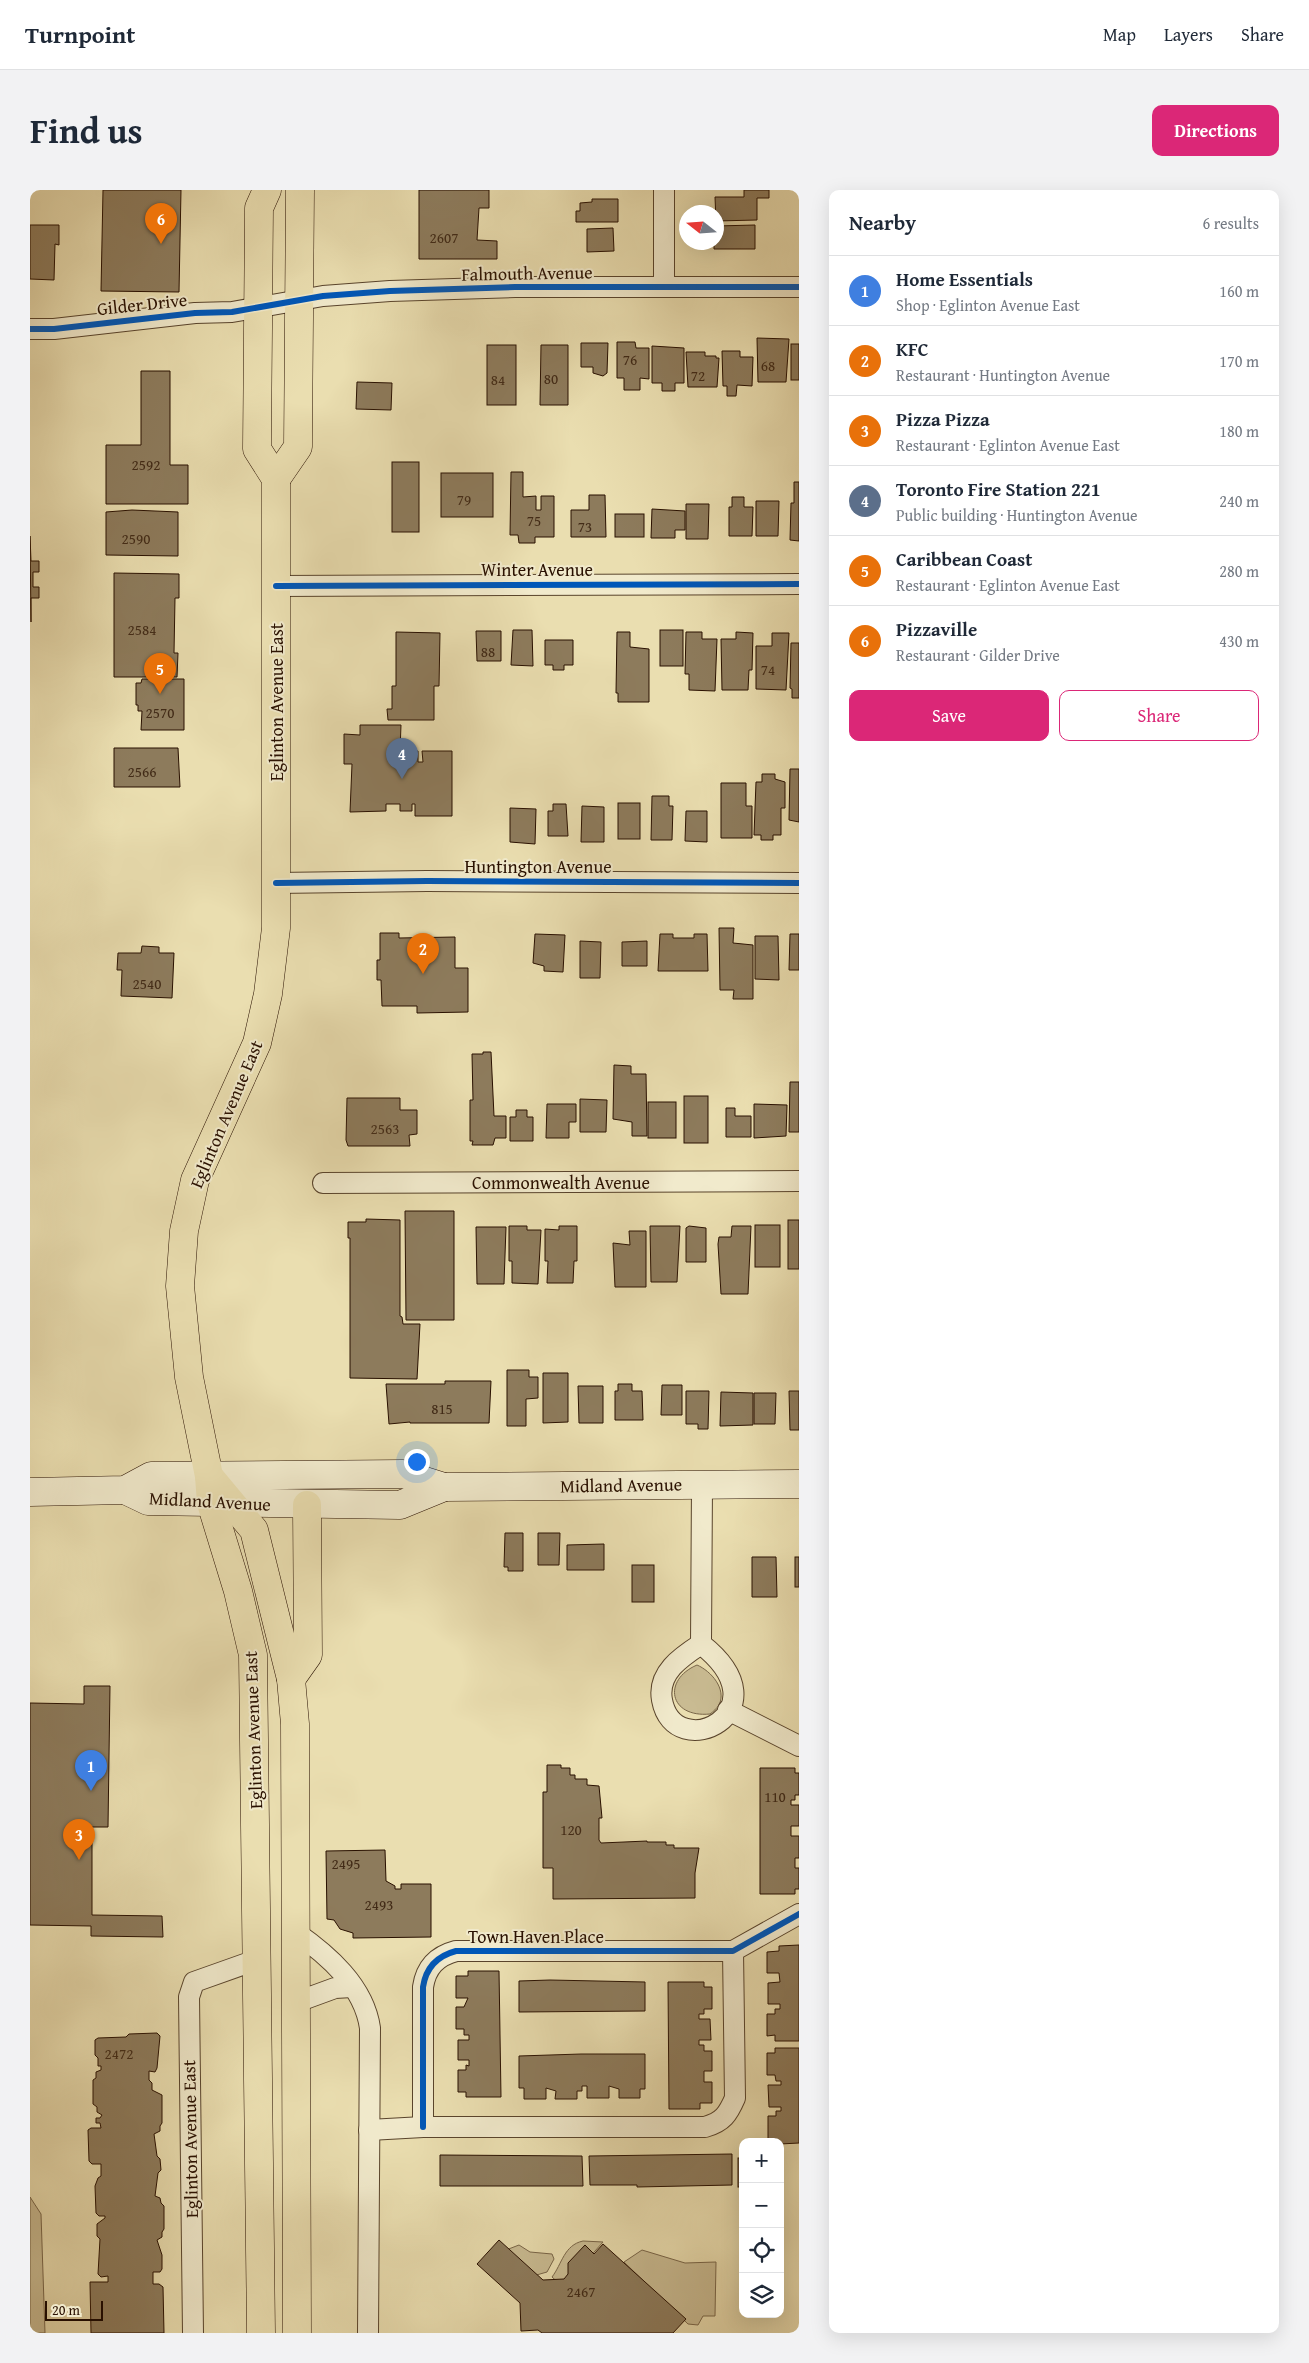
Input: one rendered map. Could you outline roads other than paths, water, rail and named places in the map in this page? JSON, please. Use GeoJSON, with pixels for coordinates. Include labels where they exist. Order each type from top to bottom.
{"type":"FeatureCollection","features":[{"type":"Feature","properties":{"kind":"main road"},"geometry":{"type":"LineString","coordinates":[[267,190],[259,208],[257,449],[276,480],[298,447],[300,190]]}},
{"type":"Feature","properties":{"kind":"main road","name":"Eglinton Avenue East"},"geometry":{"type":"LineString","coordinates":[[261,2333],[253,1656],[221,1503],[209,1476],[189,1377],[180,1286],[181,1254],[195,1180],[257,1043],[268,994],[275,938],[276,480]]}},
{"type":"Feature","properties":{"kind":"main road","name":"Midland Avenue"},"geometry":{"type":"LineString","coordinates":[[125,1490],[150,1476],[403,1474],[444,1487],[799,1484]]}},
{"type":"Feature","properties":{"kind":"main road","name":"Midland Avenue"},"geometry":{"type":"LineString","coordinates":[[30,1492],[125,1490],[148,1501],[400,1505],[444,1487]]}},
{"type":"Feature","properties":{"kind":"main road","name":"Eglinton Avenue East"},"geometry":{"type":"LineString","coordinates":[[221,1503],[254,1530],[291,1679],[295,1724],[294,2003],[297,2333]]}},
{"type":"Feature","properties":{"kind":"main road"},"geometry":{"type":"LineString","coordinates":[[291,1679],[308,1655],[307,1505]]}},
{"type":"Feature","properties":{"kind":"street"},"geometry":{"type":"LineString","coordinates":[[664,190],[664,287]]}},
{"type":"Feature","properties":{"kind":"street","name":"Falmouth Avenue"},"geometry":{"type":"LineString","coordinates":[[257,307],[323,296],[446,289],[799,287]]}},
{"type":"Feature","properties":{"kind":"street","name":"Gilder Drive"},"geometry":{"type":"LineString","coordinates":[[30,329],[54,329],[195,314],[232,312],[257,307]]}},
{"type":"Feature","properties":{"kind":"street","name":"Winter Avenue"},"geometry":{"type":"LineString","coordinates":[[276,586],[799,584]]}},
{"type":"Feature","properties":{"kind":"street","name":"Huntington Avenue"},"geometry":{"type":"LineString","coordinates":[[276,883],[426,881],[799,883]]}},
{"type":"Feature","properties":{"kind":"street","name":"Commonwealth Avenue"},"geometry":{"type":"LineString","coordinates":[[323,1183],[799,1180]]}},
{"type":"Feature","properties":{"kind":"street"},"geometry":{"type":"LineString","coordinates":[[701,1644],[702,1484]]}},
{"type":"Feature","properties":{"kind":"street"},"geometry":{"type":"LineString","coordinates":[[701,1644],[713,1654],[732,1680],[733,1701],[724,1718],[710,1729],[680,1727],[666,1715],[661,1693],[664,1680],[671,1668],[701,1644]]}},
{"type":"Feature","properties":{"kind":"street"},"geometry":{"type":"LineString","coordinates":[[728,1710],[799,1746]]}},
{"type":"Feature","properties":{"kind":"street","name":"Town Haven Place"},"geometry":{"type":"LineString","coordinates":[[423,2127],[423,1986],[425,1976],[433,1963],[446,1954],[456,1951],[733,1951],[799,1914]]}},
{"type":"Feature","properties":{"kind":"street"},"geometry":{"type":"LineString","coordinates":[[295,1932],[334,1962],[362,1999],[368,2012],[370,2028],[368,2333]]}},
{"type":"Feature","properties":{"kind":"street"},"geometry":{"type":"LineString","coordinates":[[369,2130],[423,2127],[705,2127],[717,2124],[728,2114],[735,2098],[733,1951]]}},
{"type":"Feature","properties":{"kind":"street","name":"Eglinton Avenue East"},"geometry":{"type":"LineString","coordinates":[[193,2333],[189,1997],[194,1982],[256,1960]]}},
{"type":"Feature","properties":{"kind":"street"},"geometry":{"type":"LineString","coordinates":[[294,2003],[335,1988],[352,1987]]}},
{"type":"Feature","properties":{"kind":"place","name":"Pizzaville"},"geometry":{"type":"Point","coordinates":[161,244]}},
{"type":"Feature","properties":{"kind":"place","name":"Caribbean Coast"},"geometry":{"type":"Point","coordinates":[160,694]}},
{"type":"Feature","properties":{"kind":"place","name":"Toronto Fire Station 221"},"geometry":{"type":"Point","coordinates":[402,779]}},
{"type":"Feature","properties":{"kind":"place","name":"KFC"},"geometry":{"type":"Point","coordinates":[423,974]}},
{"type":"Feature","properties":{"kind":"place","name":"Home Essentials"},"geometry":{"type":"Point","coordinates":[91,1791]}},
{"type":"Feature","properties":{"kind":"place","name":"Pizza Pizza"},"geometry":{"type":"Point","coordinates":[79,1860]}}]}
